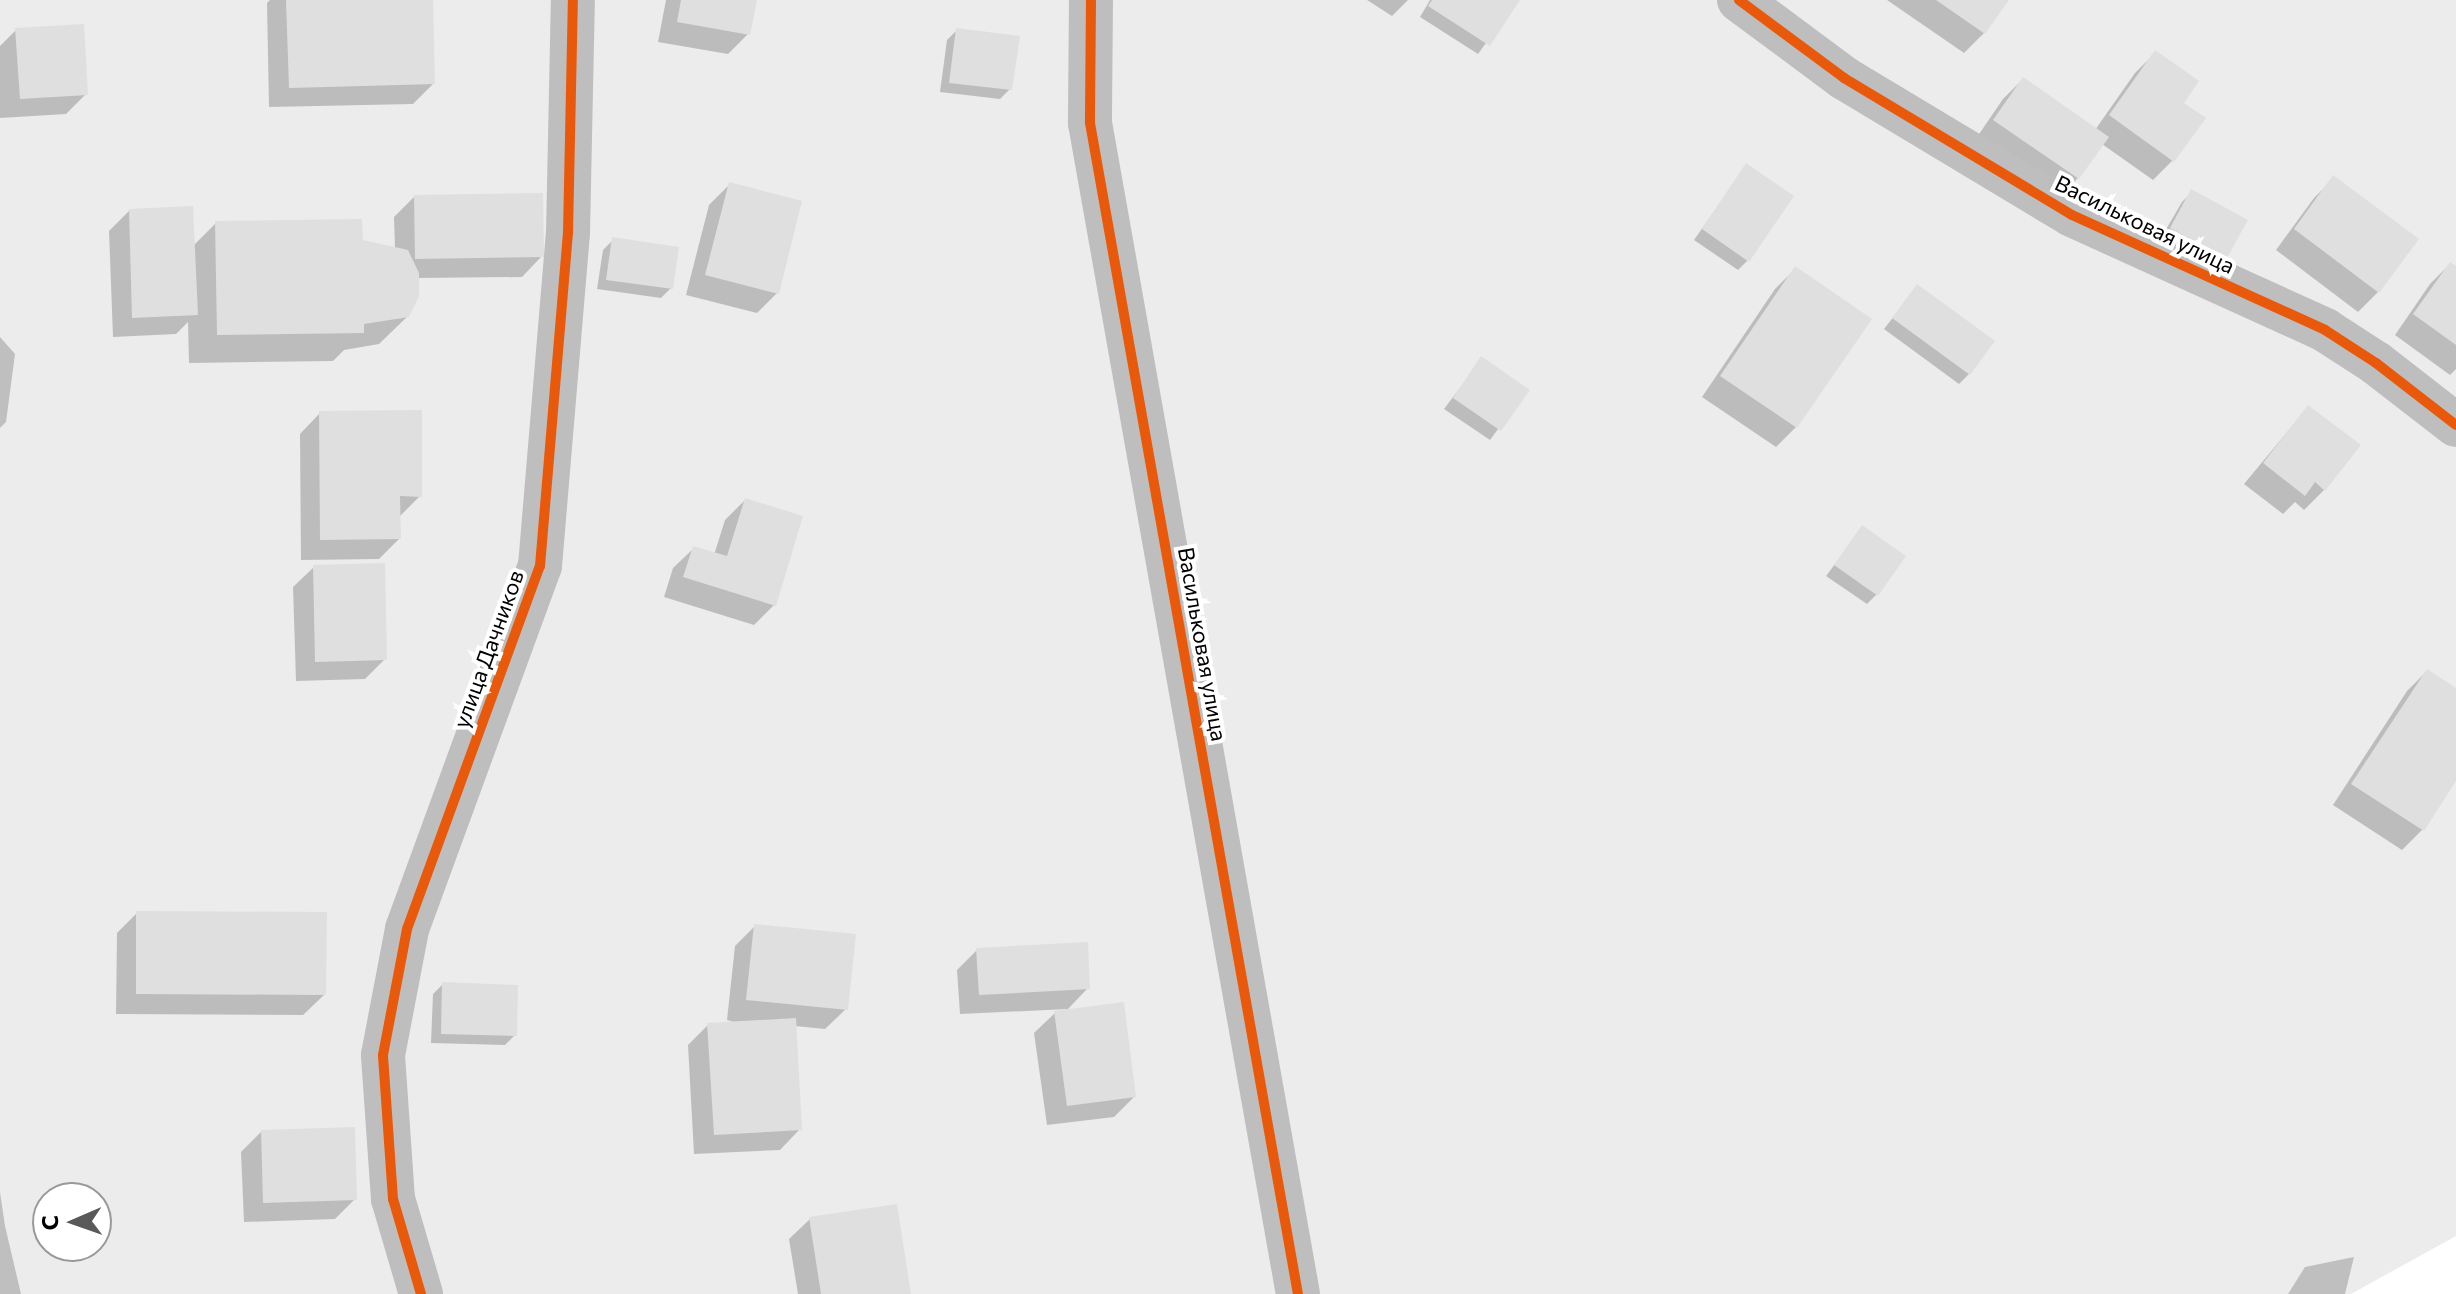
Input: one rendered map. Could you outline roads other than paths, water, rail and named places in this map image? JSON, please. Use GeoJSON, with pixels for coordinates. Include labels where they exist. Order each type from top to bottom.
{"type":"FeatureCollection","features":[{"type":"Feature","properties":{"kind":"street","name":"улица Дачников"},"geometry":{"type":"LineString","coordinates":[[421,1294],[393,1199],[383,1055],[407,929],[540,566],[568,233],[573,0]]}},
{"type":"Feature","properties":{"kind":"street","name":"Васильковая улица"},"geometry":{"type":"LineString","coordinates":[[1091,0],[1090,123],[1298,1294]]}},
{"type":"Feature","properties":{"kind":"street","name":"Васильковая улица"},"geometry":{"type":"LineString","coordinates":[[1739,0],[1844,78],[2058,207],[2325,330],[2376,363],[2456,425]]}}]}
